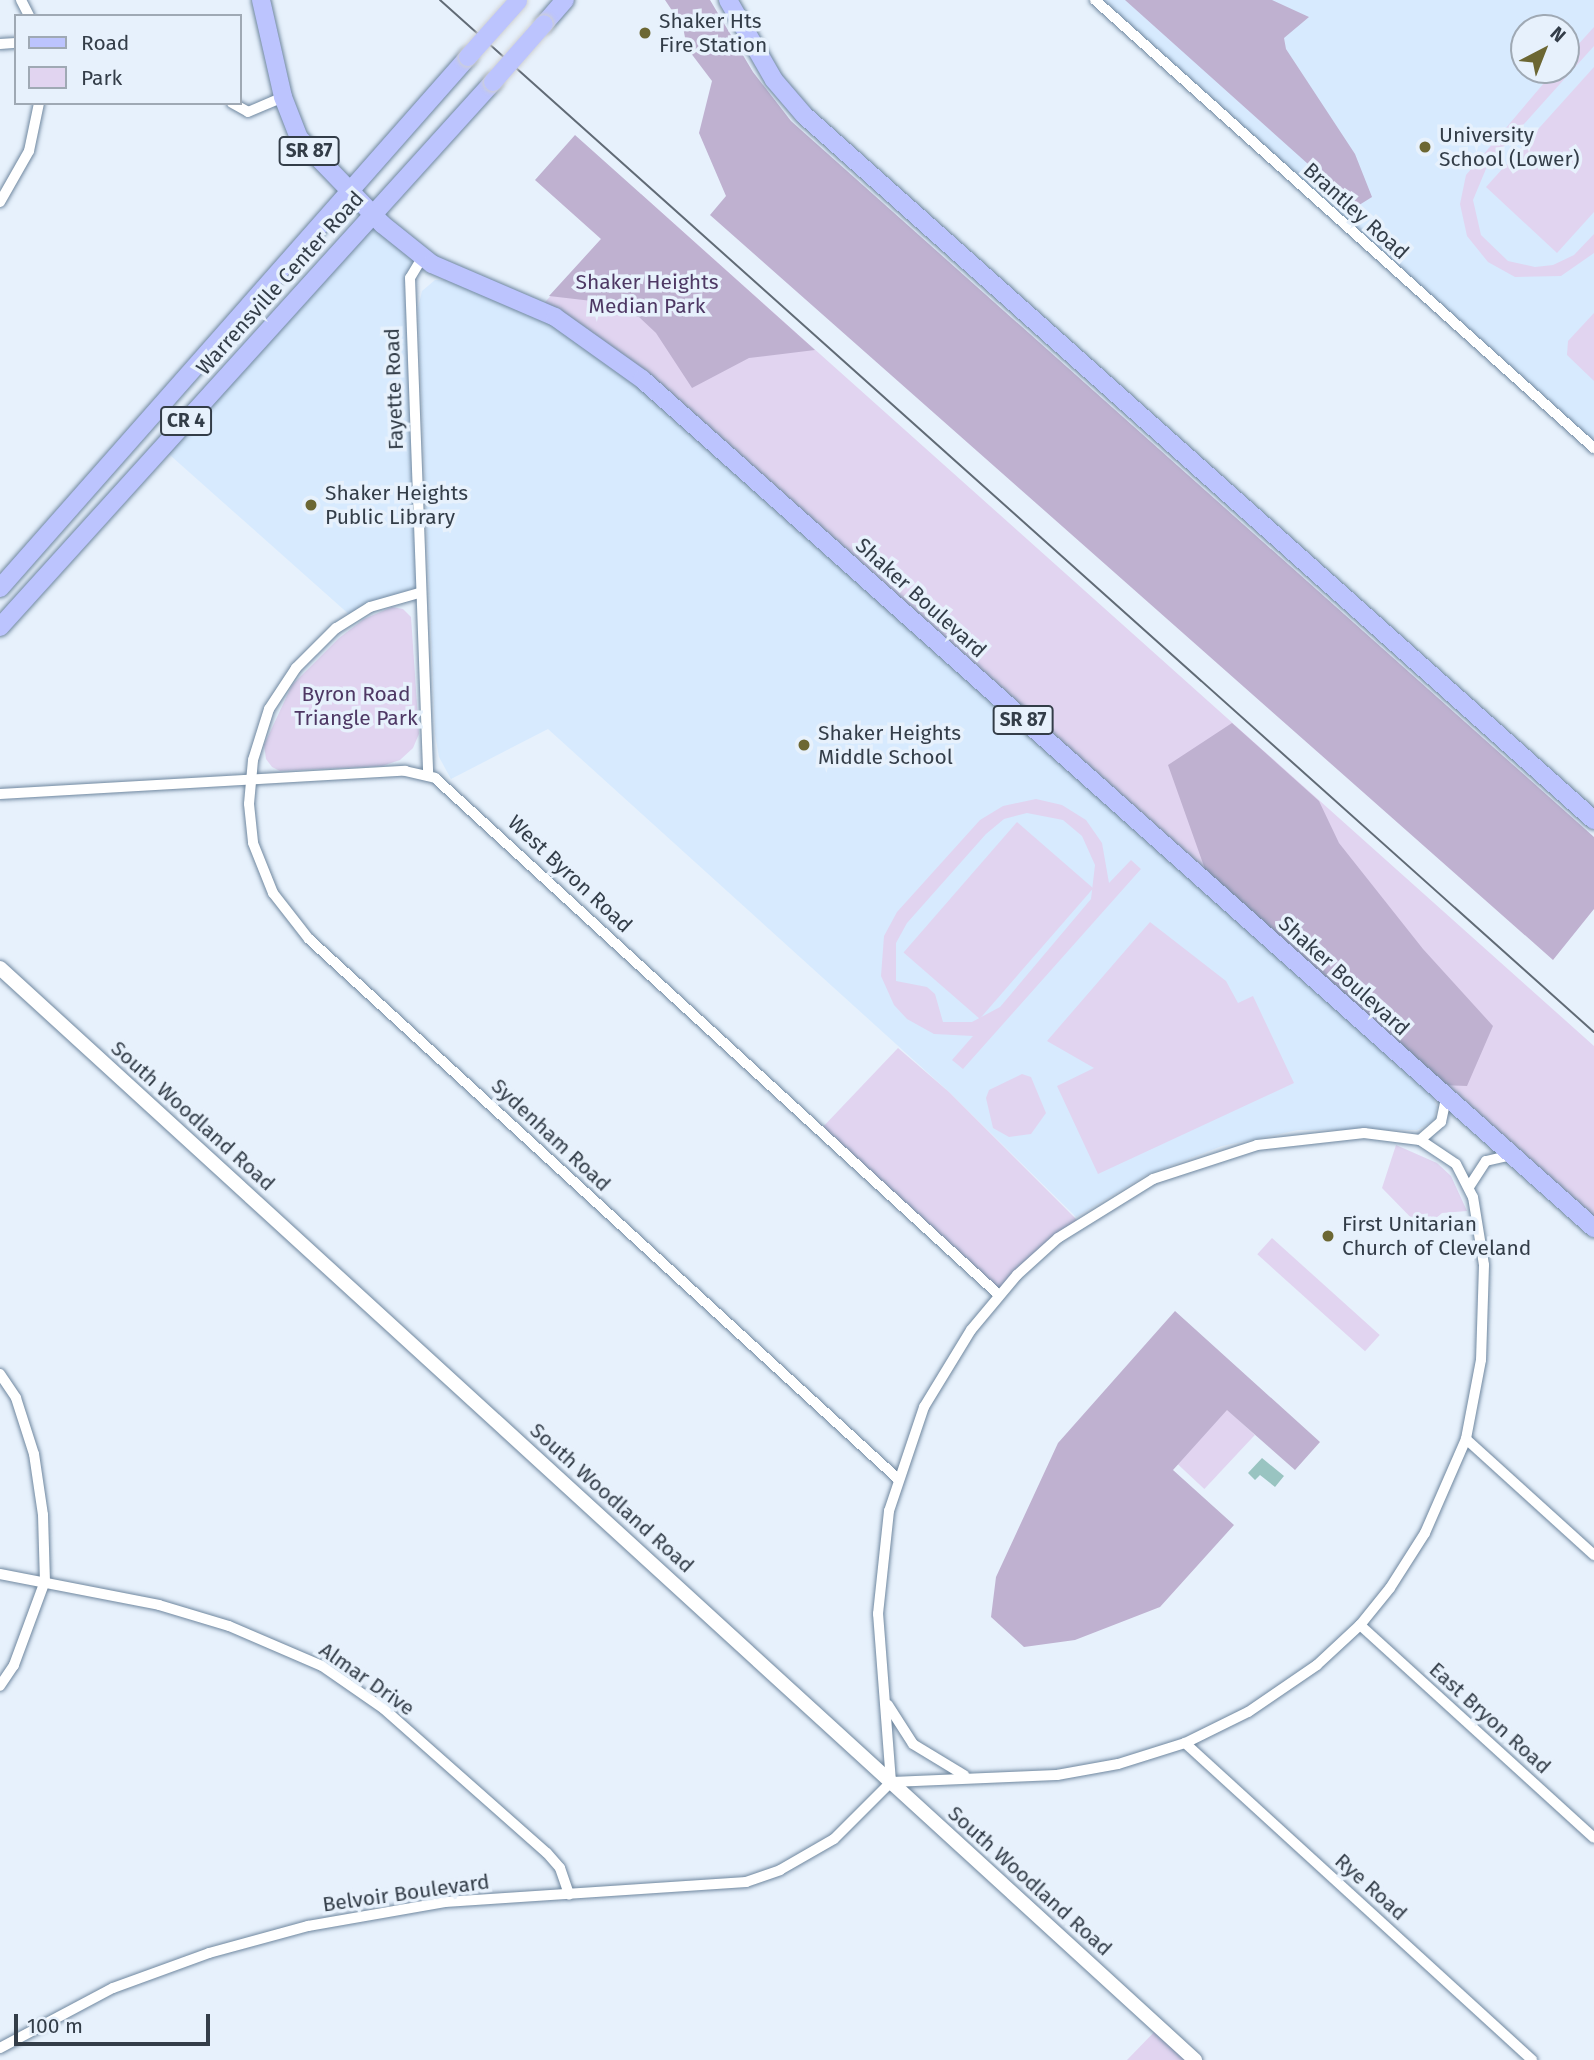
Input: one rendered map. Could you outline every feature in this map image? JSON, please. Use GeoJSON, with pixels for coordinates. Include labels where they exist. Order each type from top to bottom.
{"type":"FeatureCollection","features":[{"type":"Feature","properties":{"kind":"main road","name":"Shaker Boulevard"},"geometry":{"type":"LineString","coordinates":[[261,0],[284,97],[308,150],[372,215],[422,258],[547,313],[627,366],[1594,1228]]}},
{"type":"Feature","properties":{"kind":"main road","name":"Warrensville Center Road"},"geometry":{"type":"LineString","coordinates":[[0,627],[565,0]]}},
{"type":"Feature","properties":{"kind":"main road"},"geometry":{"type":"LineString","coordinates":[[729,0],[774,80],[804,115],[1594,820]]}},
{"type":"Feature","properties":{"kind":"main road","name":"Warrensville Center Road"},"geometry":{"type":"LineString","coordinates":[[0,588],[351,194],[518,1]]}},
{"type":"Feature","properties":{"kind":"street","name":"Brantley Road"},"geometry":{"type":"LineString","coordinates":[[1095,0],[1594,448]]}},
{"type":"Feature","properties":{"kind":"street"},"geometry":{"type":"LineString","coordinates":[[236,105],[248,112],[284,97]]}},
{"type":"Feature","properties":{"kind":"street"},"geometry":{"type":"LineString","coordinates":[[0,202],[29,151],[40,105]]}},
{"type":"Feature","properties":{"kind":"street","name":"Fayette Road"},"geometry":{"type":"LineString","coordinates":[[422,258],[410,278],[419,593],[428,775]]}},
{"type":"Feature","properties":{"kind":"street","name":"Sydenham Road"},"geometry":{"type":"LineString","coordinates":[[419,593],[370,607],[308,653],[269,709],[250,781],[250,825],[258,860],[273,893],[293,922],[897,1478]]}},
{"type":"Feature","properties":{"kind":"street","name":"West Byron Road"},"geometry":{"type":"LineString","coordinates":[[0,794],[405,771],[428,775],[447,786],[999,1295]]}},
{"type":"Feature","properties":{"kind":"street","name":"South Woodland Road"},"geometry":{"type":"LineString","coordinates":[[0,968],[1195,2060]]}},
{"type":"Feature","properties":{"kind":"street"},"geometry":{"type":"LineString","coordinates":[[1420,1140],[1441,1122],[1446,1098]]}},
{"type":"Feature","properties":{"kind":"street"},"geometry":{"type":"LineString","coordinates":[[1364,1133],[1420,1140],[1451,1159],[1469,1186],[1482,1247],[1485,1308],[1478,1388],[1466,1438],[1425,1533],[1360,1625],[1272,1698],[1185,1743],[1118,1764],[1057,1775],[964,1776],[891,1782],[887,1702],[878,1614],[884,1544],[897,1478],[934,1386],[999,1295],[1079,1222],[1176,1168],[1284,1139],[1364,1133]]}},
{"type":"Feature","properties":{"kind":"street"},"geometry":{"type":"LineString","coordinates":[[1469,1186],[1486,1161],[1511,1155]]}},
{"type":"Feature","properties":{"kind":"street"},"geometry":{"type":"LineString","coordinates":[[0,1374],[16,1398],[34,1454],[43,1515],[45,1581],[13,1665],[0,1686]]}},
{"type":"Feature","properties":{"kind":"street"},"geometry":{"type":"LineString","coordinates":[[1466,1438],[1594,1555]]}},
{"type":"Feature","properties":{"kind":"street","name":"Almar Drive"},"geometry":{"type":"LineString","coordinates":[[0,1574],[159,1605],[229,1626],[322,1666],[383,1709],[547,1853],[560,1868],[569,1894]]}},
{"type":"Feature","properties":{"kind":"street","name":"East Bryon Road"},"geometry":{"type":"LineString","coordinates":[[1360,1625],[1594,1838]]}},
{"type":"Feature","properties":{"kind":"street"},"geometry":{"type":"LineString","coordinates":[[887,1702],[913,1744],[964,1776]]}},
{"type":"Feature","properties":{"kind":"street","name":"Rye Road"},"geometry":{"type":"LineString","coordinates":[[1185,1743],[1532,2060]]}},
{"type":"Feature","properties":{"kind":"street","name":"Belvoir Boulevard"},"geometry":{"type":"LineString","coordinates":[[0,2048],[113,1988],[209,1952],[308,1926],[445,1902],[714,1888],[764,1877],[834,1839],[891,1782]]}},
{"type":"Feature","properties":{"kind":"shaded area","name":"University School (Lower)"},"geometry":{"type":"Polygon","coordinates":[[[1095,0],[1594,0],[1594,448],[1095,0]]]}},
{"type":"Feature","properties":{"kind":"shaded area"},"geometry":{"type":"Polygon","coordinates":[[[372,215],[422,258],[413,271],[419,593],[352,617],[162,448],[372,215]]]}},
{"type":"Feature","properties":{"kind":"shaded area","name":"Shaker Heights Middle School"},"geometry":{"type":"Polygon","coordinates":[[[435,280],[449,280],[512,303],[594,348],[1430,1091],[1437,1107],[1433,1121],[1417,1130],[1298,1130],[1222,1146],[1146,1175],[1076,1217],[949,1092],[548,729],[451,779],[439,757],[435,734],[418,308],[422,291],[435,280]]]}},
{"type":"Feature","properties":{"kind":"shaded area"},"geometry":{"type":"Polygon","coordinates":[[[1262,1458],[1284,1476],[1275,1487],[1260,1475],[1255,1480],[1248,1473],[1262,1458]]]}},
{"type":"Feature","properties":{"kind":"green space"},"geometry":{"type":"Polygon","coordinates":[[[665,0],[710,0],[753,72],[791,121],[1594,837],[1594,909],[1553,960],[710,215],[726,196],[699,133],[712,81],[687,48],[683,27],[665,0]]]}},
{"type":"Feature","properties":{"kind":"green space"},"geometry":{"type":"Polygon","coordinates":[[[1125,0],[1272,0],[1309,17],[1284,38],[1286,49],[1355,154],[1372,197],[1356,207],[1125,0]]]}},
{"type":"Feature","properties":{"kind":"green space"},"geometry":{"type":"Polygon","coordinates":[[[1594,27],[1594,46],[1580,62],[1580,42],[1594,27]]]}},
{"type":"Feature","properties":{"kind":"green space"},"geometry":{"type":"Polygon","coordinates":[[[1594,67],[1594,212],[1557,253],[1486,187],[1594,67]]]}},
{"type":"Feature","properties":{"kind":"green space"},"geometry":{"type":"Polygon","coordinates":[[[1543,84],[1560,84],[1488,164],[1473,200],[1481,235],[1508,261],[1535,267],[1553,265],[1574,255],[1594,234],[1594,253],[1561,276],[1515,277],[1488,262],[1467,236],[1460,204],[1466,175],[1543,84]]]}},
{"type":"Feature","properties":{"kind":"green space"},"geometry":{"type":"Polygon","coordinates":[[[575,135],[815,350],[749,358],[692,388],[656,333],[639,317],[592,301],[549,296],[601,239],[535,180],[575,135]]]}},
{"type":"Feature","properties":{"kind":"green space","name":"Shaker Heights Median Park"},"geometry":{"type":"Polygon","coordinates":[[[641,194],[1594,1046],[1594,1228],[657,392],[539,309],[641,194]]]}},
{"type":"Feature","properties":{"kind":"green space"},"geometry":{"type":"Polygon","coordinates":[[[1594,313],[1594,381],[1567,355],[1568,341],[1594,313]]]}},
{"type":"Feature","properties":{"kind":"green space","name":"Byron Road Triangle Park"},"geometry":{"type":"Polygon","coordinates":[[[392,607],[403,609],[411,617],[419,734],[413,748],[400,760],[382,766],[280,771],[272,767],[266,759],[264,745],[292,685],[339,638],[364,619],[392,607]]]}},
{"type":"Feature","properties":{"kind":"green space"},"geometry":{"type":"Polygon","coordinates":[[[1232,723],[1319,801],[1339,843],[1423,949],[1493,1026],[1467,1086],[1440,1085],[1206,872],[1168,765],[1232,723]]]}},
{"type":"Feature","properties":{"kind":"green space"},"geometry":{"type":"Polygon","coordinates":[[[1036,799],[1062,805],[1086,820],[1102,843],[1109,883],[1131,860],[1141,869],[963,1069],[952,1060],[973,1036],[934,1034],[907,1019],[894,1005],[881,976],[884,936],[897,912],[980,820],[1003,806],[1036,799]],[[1027,813],[1004,819],[986,834],[907,923],[896,943],[896,981],[927,987],[935,994],[943,1022],[972,1022],[1000,1007],[1091,899],[1095,865],[1082,836],[1063,820],[1027,813]]]}},
{"type":"Feature","properties":{"kind":"green space"},"geometry":{"type":"Polygon","coordinates":[[[1017,822],[1093,888],[980,1019],[904,953],[1017,822]]]}},
{"type":"Feature","properties":{"kind":"green space"},"geometry":{"type":"Polygon","coordinates":[[[1150,922],[1226,981],[1238,1003],[1253,996],[1294,1083],[1098,1174],[1057,1086],[1094,1068],[1047,1041],[1150,922]]]}},
{"type":"Feature","properties":{"kind":"green space"},"geometry":{"type":"Polygon","coordinates":[[[898,1048],[949,1092],[1079,1222],[999,1295],[820,1130],[898,1048]]]}},
{"type":"Feature","properties":{"kind":"green space"},"geometry":{"type":"Polygon","coordinates":[[[1022,1074],[1031,1077],[1046,1113],[1031,1134],[1009,1137],[993,1128],[986,1098],[989,1090],[1022,1074]]]}},
{"type":"Feature","properties":{"kind":"green space"},"geometry":{"type":"Polygon","coordinates":[[[1396,1145],[1437,1163],[1451,1176],[1467,1211],[1442,1213],[1423,1230],[1382,1188],[1396,1145]]]}},
{"type":"Feature","properties":{"kind":"green space"},"geometry":{"type":"Polygon","coordinates":[[[1272,1238],[1380,1335],[1365,1351],[1257,1254],[1272,1238]]]}},
{"type":"Feature","properties":{"kind":"green space"},"geometry":{"type":"Polygon","coordinates":[[[1175,1311],[1320,1442],[1295,1470],[1227,1410],[1173,1470],[1234,1525],[1160,1607],[1075,1640],[1024,1647],[991,1617],[996,1577],[1058,1443],[1175,1311]]]}},
{"type":"Feature","properties":{"kind":"green space"},"geometry":{"type":"Polygon","coordinates":[[[1227,1409],[1255,1435],[1204,1489],[1177,1463],[1227,1409]]]}},
{"type":"Feature","properties":{"kind":"green space"},"geometry":{"type":"Polygon","coordinates":[[[1159,2027],[1195,2060],[1127,2060],[1159,2027]]]}},
{"type":"Feature","properties":{"kind":"tram line"},"geometry":{"type":"LineString","coordinates":[[440,0],[1594,1032]]}},
{"type":"Feature","properties":{"kind":"place","name":"Shaker Hts Fire Station"},"geometry":{"type":"Point","coordinates":[645,33]}},
{"type":"Feature","properties":{"kind":"place","name":"University School (Lower)"},"geometry":{"type":"Point","coordinates":[1425,147]}},
{"type":"Feature","properties":{"kind":"place","name":"Shaker Heights Public Library"},"geometry":{"type":"Point","coordinates":[311,505]}},
{"type":"Feature","properties":{"kind":"place","name":"Shaker Heights Middle School"},"geometry":{"type":"Point","coordinates":[804,745]}},
{"type":"Feature","properties":{"kind":"place","name":"First Unitarian Church of Cleveland"},"geometry":{"type":"Point","coordinates":[1328,1236]}}]}
